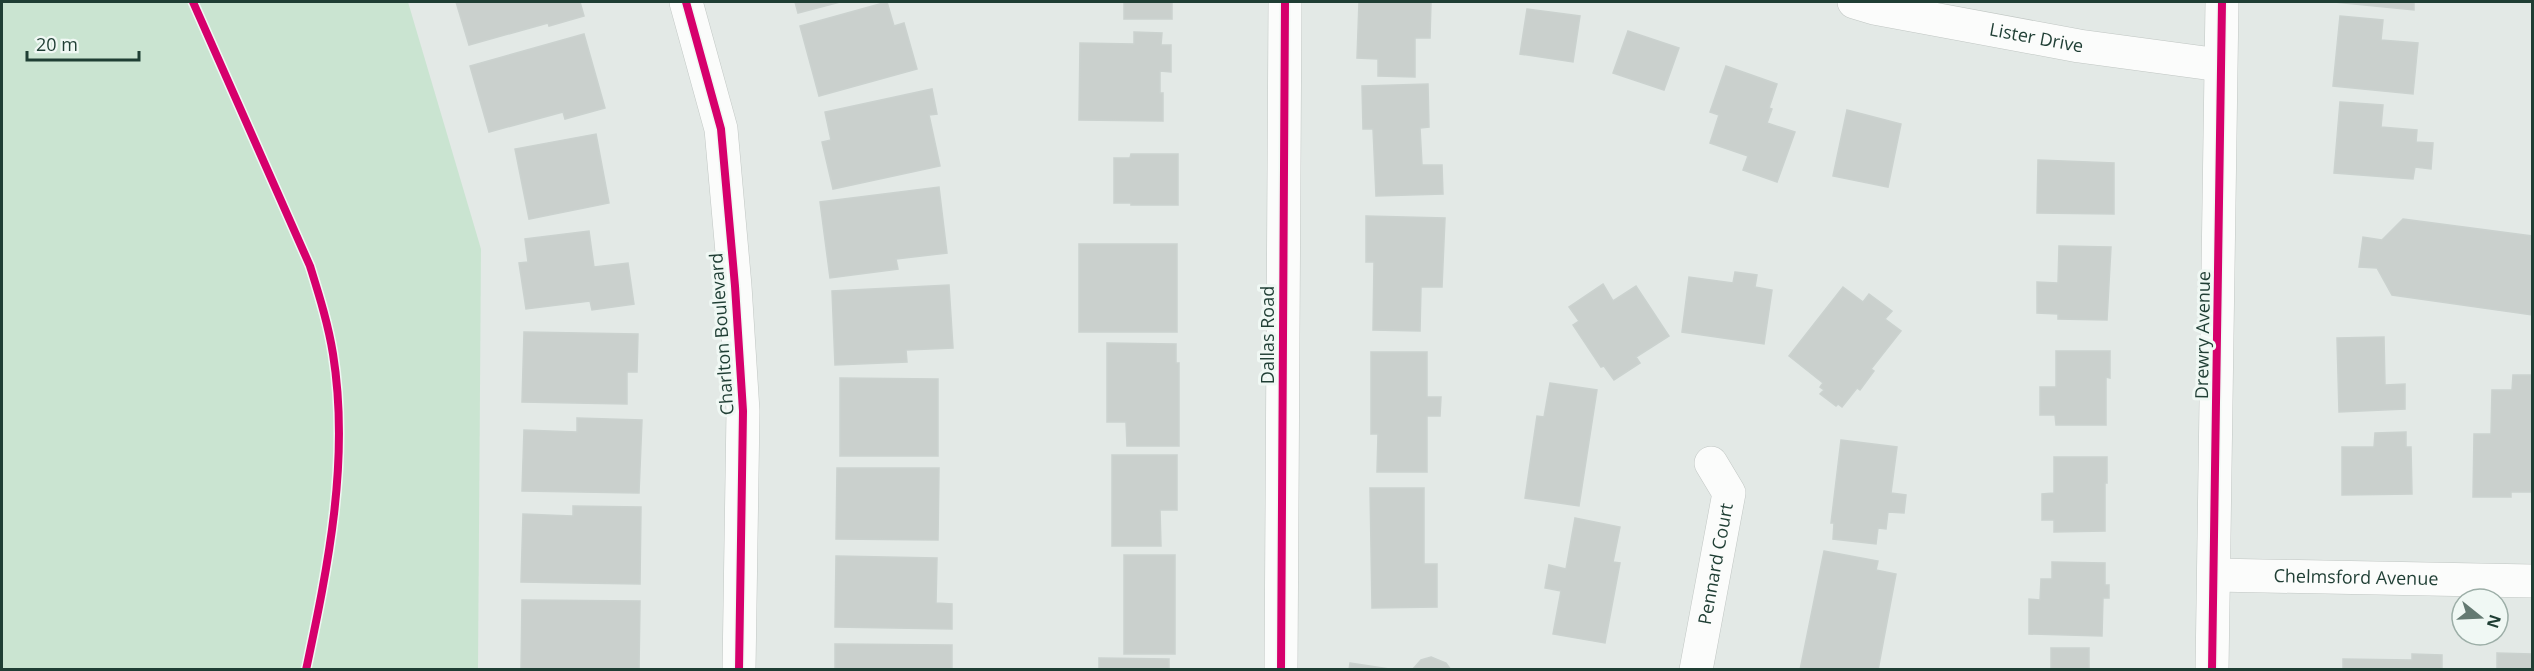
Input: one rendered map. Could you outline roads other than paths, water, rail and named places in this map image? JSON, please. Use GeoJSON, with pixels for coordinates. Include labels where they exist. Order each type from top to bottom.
{"type":"FeatureCollection","features":[{"type":"Feature","properties":{"kind":"street","name":"Charlton Boulevard"},"geometry":{"type":"LineString","coordinates":[[686,2],[721,129],[735,286],[743,411],[740,669]]}},
{"type":"Feature","properties":{"kind":"street","name":"Dallas Road"},"geometry":{"type":"LineString","coordinates":[[1281,669],[1286,2]]}},
{"type":"Feature","properties":{"kind":"street","name":"Lister Drive"},"geometry":{"type":"LineString","coordinates":[[1854,2],[1874,8],[2079,46],[2220,65]]}},
{"type":"Feature","properties":{"kind":"street","name":"Drewry Avenue"},"geometry":{"type":"LineString","coordinates":[[2212,669],[2216,575],[2222,2]]}},
{"type":"Feature","properties":{"kind":"street","name":"Pennard Court"},"geometry":{"type":"LineString","coordinates":[[1696,669],[1729,493],[1711,463]]}},
{"type":"Feature","properties":{"kind":"street","name":"Chelmsford Avenue"},"geometry":{"type":"LineString","coordinates":[[2216,575],[2532,581]]}}]}
